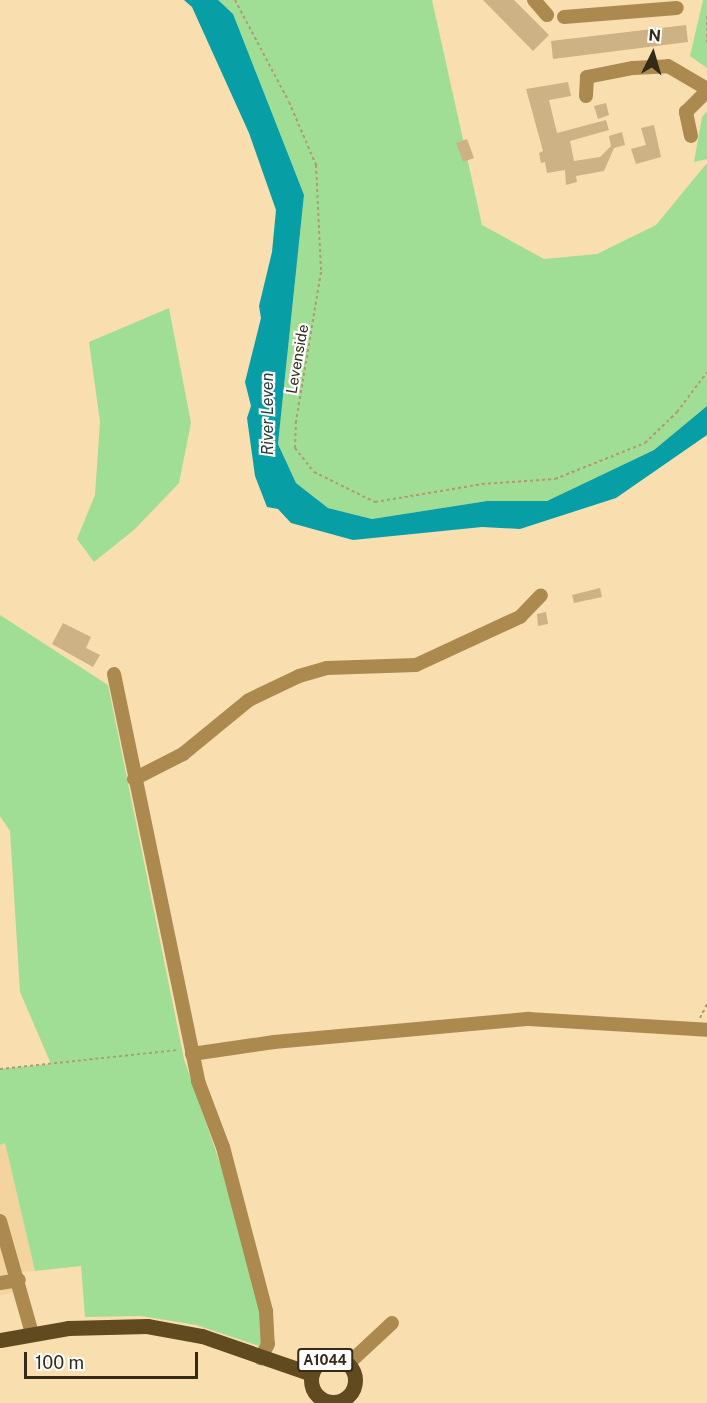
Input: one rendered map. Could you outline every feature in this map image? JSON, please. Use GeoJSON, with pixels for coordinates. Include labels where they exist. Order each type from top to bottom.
{"type":"FeatureCollection","features":[{"type":"Feature","properties":{"kind":"main road","name":"A1044"},"geometry":{"type":"LineString","coordinates":[[0,1340],[32,1333],[92,1326],[147,1326],[202,1336],[312,1374]]}},
{"type":"Feature","properties":{"kind":"main road","name":"A1044"},"geometry":{"type":"LineString","coordinates":[[327,1359],[348,1364],[354,1384],[349,1400],[334,1402],[321,1398],[312,1388],[312,1374],[327,1359]]}},
{"type":"Feature","properties":{"kind":"street"},"geometry":{"type":"LineString","coordinates":[[534,0],[547,15]]}},
{"type":"Feature","properties":{"kind":"street"},"geometry":{"type":"LineString","coordinates":[[564,17],[644,5],[677,8]]}},
{"type":"Feature","properties":{"kind":"street"},"geometry":{"type":"LineString","coordinates":[[586,96],[587,77],[633,68],[668,66],[707,90],[686,112],[691,136]]}},
{"type":"Feature","properties":{"kind":"street"},"geometry":{"type":"LineString","coordinates":[[134,779],[183,754],[249,700],[299,676],[327,668],[416,665],[520,617],[541,595]]}},
{"type":"Feature","properties":{"kind":"street"},"geometry":{"type":"LineString","coordinates":[[114,674],[192,1052],[224,1147],[266,1311],[268,1344],[261,1358]]}},
{"type":"Feature","properties":{"kind":"street"},"geometry":{"type":"LineString","coordinates":[[192,1052],[274,1042],[529,1019],[707,1030]]}},
{"type":"Feature","properties":{"kind":"street"},"geometry":{"type":"LineString","coordinates":[[0,1221],[19,1280],[32,1333]]}},
{"type":"Feature","properties":{"kind":"street"},"geometry":{"type":"LineString","coordinates":[[0,1283],[19,1280]]}},
{"type":"Feature","properties":{"kind":"street"},"geometry":{"type":"LineString","coordinates":[[348,1364],[392,1323]]}},
{"type":"Feature","properties":{"kind":"path","name":"Levenside"},"geometry":{"type":"LineString","coordinates":[[235,0],[289,102],[316,165],[321,272],[296,421],[296,448],[314,472],[375,502],[482,484],[555,479],[645,443],[677,412],[707,372]]}},
{"type":"Feature","properties":{"kind":"path"},"geometry":{"type":"LineString","coordinates":[[707,16],[707,42]]}},
{"type":"Feature","properties":{"kind":"path"},"geometry":{"type":"LineString","coordinates":[[0,1069],[192,1052]]}},
{"type":"Feature","properties":{"kind":"shaded area"},"geometry":{"type":"Polygon","coordinates":[[[5,1143],[35,1271],[17,1272],[22,1291],[0,1295],[0,1145],[5,1143]]]}},
{"type":"Feature","properties":{"kind":"green space"},"geometry":{"type":"Polygon","coordinates":[[[218,0],[432,0],[482,225],[544,259],[597,254],[656,225],[707,163],[707,406],[654,450],[547,501],[487,501],[372,519],[328,508],[296,483],[278,444],[304,195],[218,0]]]}},
{"type":"Feature","properties":{"kind":"green space"},"geometry":{"type":"Polygon","coordinates":[[[703,0],[707,0],[707,68],[690,56],[703,0]]]}},
{"type":"Feature","properties":{"kind":"green space"},"geometry":{"type":"Polygon","coordinates":[[[707,111],[707,159],[694,162],[702,117],[707,111]]]}},
{"type":"Feature","properties":{"kind":"green space"},"geometry":{"type":"Polygon","coordinates":[[[169,308],[191,423],[179,483],[135,529],[94,562],[77,539],[95,495],[100,422],[89,342],[169,308]]]}},
{"type":"Feature","properties":{"kind":"green space"},"geometry":{"type":"Polygon","coordinates":[[[0,615],[108,685],[184,1059],[222,1169],[262,1315],[264,1334],[259,1346],[196,1325],[141,1316],[85,1317],[81,1266],[35,1271],[5,1143],[0,1145],[0,1069],[51,1064],[20,992],[10,831],[0,816],[0,615]]]}},
{"type":"Feature","properties":{"kind":"water","name":"River Leven"},"geometry":{"type":"Polygon","coordinates":[[[184,0],[218,0],[233,14],[304,195],[278,444],[296,483],[328,508],[372,519],[487,501],[547,501],[654,450],[707,406],[707,435],[616,498],[520,529],[482,527],[353,540],[291,523],[278,509],[267,507],[255,476],[247,418],[251,406],[245,382],[261,318],[259,306],[272,252],[276,210],[249,133],[192,7],[184,0]]]}},
{"type":"Feature","properties":{"kind":"building"},"geometry":{"type":"Polygon","coordinates":[[[483,0],[514,0],[549,35],[533,51],[483,0]]]}},
{"type":"Feature","properties":{"kind":"building"},"geometry":{"type":"Polygon","coordinates":[[[686,25],[688,42],[553,59],[551,41],[686,25]]]}},
{"type":"Feature","properties":{"kind":"building"},"geometry":{"type":"Polygon","coordinates":[[[568,82],[571,96],[549,100],[557,133],[606,120],[609,130],[570,141],[574,161],[600,157],[611,146],[609,136],[622,132],[625,145],[614,148],[604,171],[576,176],[577,182],[566,185],[565,170],[547,173],[545,162],[541,163],[539,153],[543,151],[526,89],[568,82]]]}},
{"type":"Feature","properties":{"kind":"building"},"geometry":{"type":"Polygon","coordinates":[[[606,103],[609,115],[598,119],[594,106],[606,103]]]}},
{"type":"Feature","properties":{"kind":"building"},"geometry":{"type":"Polygon","coordinates":[[[654,125],[661,157],[636,164],[631,149],[646,145],[641,128],[654,125]]]}},
{"type":"Feature","properties":{"kind":"building"},"geometry":{"type":"Polygon","coordinates":[[[467,139],[474,158],[463,162],[456,143],[467,139]]]}},
{"type":"Feature","properties":{"kind":"building"},"geometry":{"type":"Polygon","coordinates":[[[600,588],[602,597],[574,603],[572,595],[600,588]]]}},
{"type":"Feature","properties":{"kind":"building"},"geometry":{"type":"Polygon","coordinates":[[[546,612],[548,624],[538,626],[537,614],[546,612]]]}},
{"type":"Feature","properties":{"kind":"building"},"geometry":{"type":"Polygon","coordinates":[[[63,623],[91,637],[86,648],[100,655],[93,667],[52,644],[63,623]]]}}]}
